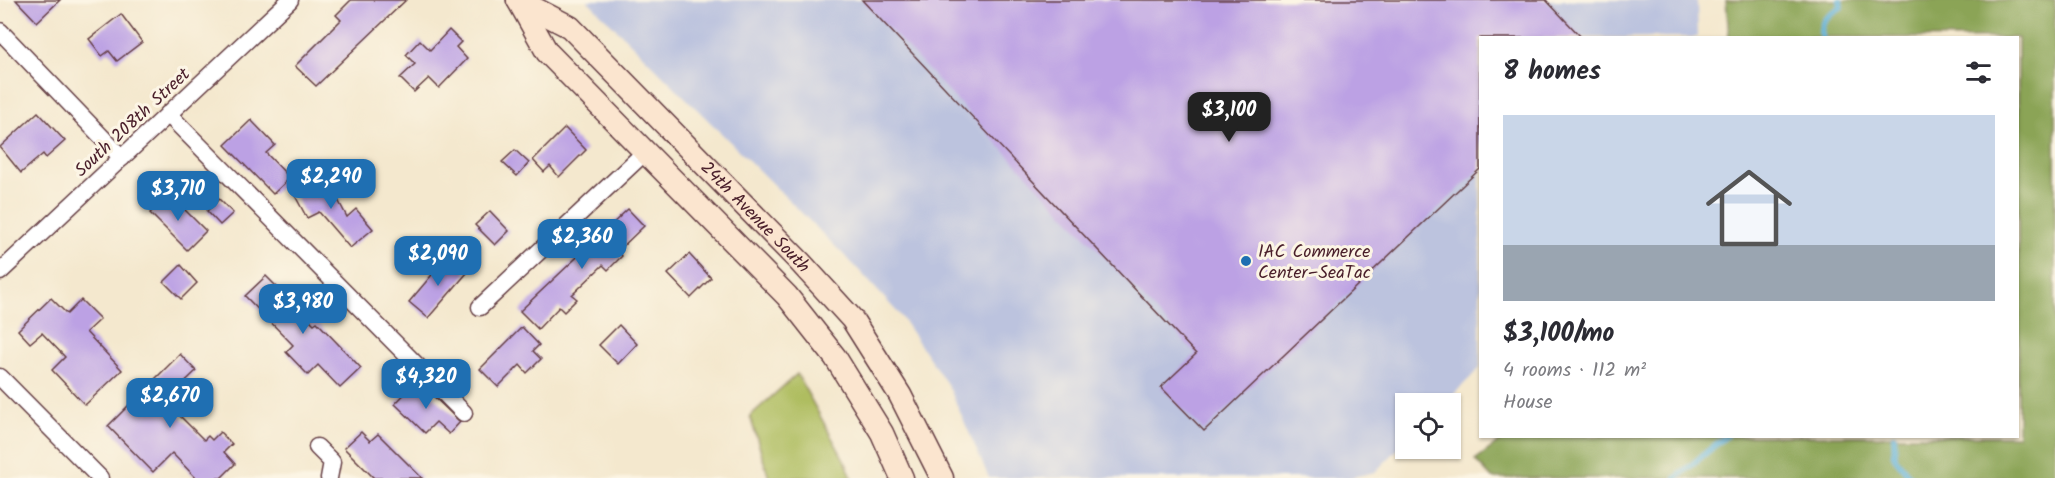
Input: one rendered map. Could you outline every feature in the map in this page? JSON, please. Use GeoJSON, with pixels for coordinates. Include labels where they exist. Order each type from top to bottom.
{"type":"FeatureCollection","features":[{"type":"Feature","properties":{"kind":"street","name":"South 208th Street"},"geometry":{"type":"LineString","coordinates":[[0,272],[290,0]]}},
{"type":"Feature","properties":{"kind":"street","name":"24th Avenue South"},"geometry":{"type":"LineString","coordinates":[[518,0],[547,52],[787,296],[828,348],[882,433],[902,478]]}},
{"type":"Feature","properties":{"kind":"street","name":"24th Avenue South"},"geometry":{"type":"LineString","coordinates":[[518,0],[570,27],[800,262],[852,319],[900,395],[942,478]]}},
{"type":"Feature","properties":{"kind":"street"},"geometry":{"type":"LineString","coordinates":[[0,30],[122,158]]}},
{"type":"Feature","properties":{"kind":"street"},"geometry":{"type":"LineString","coordinates":[[168,114],[465,413]]}},
{"type":"Feature","properties":{"kind":"street"},"geometry":{"type":"LineString","coordinates":[[480,307],[644,153]]}},
{"type":"Feature","properties":{"kind":"street"},"geometry":{"type":"LineString","coordinates":[[0,377],[100,478]]}},
{"type":"Feature","properties":{"kind":"street"},"geometry":{"type":"LineString","coordinates":[[317,447],[332,462],[329,478]]}},
{"type":"Feature","properties":{"kind":"shaded area"},"geometry":{"type":"Polygon","coordinates":[[[587,0],[1697,0],[1698,36],[1479,36],[1479,369],[1455,393],[1395,393],[1395,452],[1375,472],[1348,478],[989,478],[949,387],[900,315],[854,265],[587,0]]]}},
{"type":"Feature","properties":{"kind":"green space"},"geometry":{"type":"Polygon","coordinates":[[[1726,0],[2055,0],[2055,478],[1492,478],[1475,460],[1504,438],[2019,438],[2019,36],[1729,36],[1726,0]]]}},
{"type":"Feature","properties":{"kind":"green space"},"geometry":{"type":"Polygon","coordinates":[[[797,374],[852,478],[769,478],[750,416],[797,374]]]}},
{"type":"Feature","properties":{"kind":"building"},"geometry":{"type":"Polygon","coordinates":[[[16,0],[60,0],[37,22],[16,0]]]}},
{"type":"Feature","properties":{"kind":"building"},"geometry":{"type":"Polygon","coordinates":[[[351,0],[406,0],[316,86],[295,66],[341,20],[336,15],[351,0]]]}},
{"type":"Feature","properties":{"kind":"building","name":"IAC Commerce Center–SeaTac"},"geometry":{"type":"Polygon","coordinates":[[[862,0],[1546,0],[1580,36],[1479,36],[1479,170],[1204,431],[1161,387],[1196,354],[862,0]]]}},
{"type":"Feature","properties":{"kind":"building"},"geometry":{"type":"Polygon","coordinates":[[[121,14],[142,42],[117,61],[109,51],[102,56],[89,39],[121,14]]]}},
{"type":"Feature","properties":{"kind":"building"},"geometry":{"type":"Polygon","coordinates":[[[449,30],[461,42],[456,47],[467,59],[439,88],[429,78],[414,92],[400,78],[415,64],[406,55],[420,40],[430,50],[449,30]]]}},
{"type":"Feature","properties":{"kind":"building"},"geometry":{"type":"Polygon","coordinates":[[[38,112],[65,141],[46,158],[43,154],[21,173],[0,147],[38,112]]]}},
{"type":"Feature","properties":{"kind":"building"},"geometry":{"type":"Polygon","coordinates":[[[251,120],[275,145],[266,153],[290,178],[273,194],[225,145],[251,120]]]}},
{"type":"Feature","properties":{"kind":"building"},"geometry":{"type":"Polygon","coordinates":[[[565,128],[586,150],[559,177],[550,166],[544,172],[533,160],[565,128]]]}},
{"type":"Feature","properties":{"kind":"building"},"geometry":{"type":"Polygon","coordinates":[[[515,150],[529,163],[517,176],[502,162],[515,150]]]}},
{"type":"Feature","properties":{"kind":"building"},"geometry":{"type":"Polygon","coordinates":[[[324,173],[347,217],[356,209],[373,229],[350,248],[319,212],[307,218],[292,190],[324,173]]]}},
{"type":"Feature","properties":{"kind":"building"},"geometry":{"type":"Polygon","coordinates":[[[169,194],[206,231],[187,250],[150,213],[169,194]]]}},
{"type":"Feature","properties":{"kind":"building"},"geometry":{"type":"Polygon","coordinates":[[[219,199],[233,213],[220,225],[207,211],[219,199]]]}},
{"type":"Feature","properties":{"kind":"building"},"geometry":{"type":"Polygon","coordinates":[[[628,209],[644,226],[618,251],[622,256],[608,270],[603,265],[572,295],[577,299],[564,312],[559,307],[538,329],[520,311],[628,209]]]}},
{"type":"Feature","properties":{"kind":"building"},"geometry":{"type":"Polygon","coordinates":[[[490,211],[509,231],[495,245],[475,225],[490,211]]]}},
{"type":"Feature","properties":{"kind":"building"},"geometry":{"type":"Polygon","coordinates":[[[689,254],[711,278],[691,298],[668,274],[689,254]]]}},
{"type":"Feature","properties":{"kind":"building"},"geometry":{"type":"Polygon","coordinates":[[[447,257],[467,273],[428,318],[409,302],[447,257]]]}},
{"type":"Feature","properties":{"kind":"building"},"geometry":{"type":"Polygon","coordinates":[[[181,265],[197,283],[181,299],[164,282],[181,265]]]}},
{"type":"Feature","properties":{"kind":"building"},"geometry":{"type":"Polygon","coordinates":[[[266,276],[314,324],[317,322],[361,368],[340,388],[318,365],[308,375],[286,352],[293,345],[245,296],[266,276]]]}},
{"type":"Feature","properties":{"kind":"building"},"geometry":{"type":"Polygon","coordinates":[[[51,298],[67,314],[81,300],[100,319],[86,332],[122,370],[85,405],[52,370],[65,357],[42,333],[30,343],[18,330],[51,298]]]}},
{"type":"Feature","properties":{"kind":"building"},"geometry":{"type":"Polygon","coordinates":[[[619,325],[637,344],[618,364],[599,345],[619,325]]]}},
{"type":"Feature","properties":{"kind":"building"},"geometry":{"type":"Polygon","coordinates":[[[522,327],[539,345],[533,351],[541,359],[527,373],[520,365],[498,387],[480,369],[522,327]]]}},
{"type":"Feature","properties":{"kind":"building"},"geometry":{"type":"Polygon","coordinates":[[[180,354],[196,371],[165,401],[204,440],[208,436],[212,440],[220,432],[232,444],[224,452],[235,464],[221,478],[196,478],[172,453],[153,472],[108,426],[180,354]]]}},
{"type":"Feature","properties":{"kind":"building"},"geometry":{"type":"Polygon","coordinates":[[[415,383],[423,392],[426,389],[460,422],[449,434],[436,422],[425,433],[395,404],[415,383]]]}},
{"type":"Feature","properties":{"kind":"building"},"geometry":{"type":"Polygon","coordinates":[[[361,432],[370,441],[378,434],[422,478],[374,478],[344,448],[361,432]]]}},
{"type":"Feature","properties":{"kind":"waterway"},"geometry":{"type":"LineString","coordinates":[[1822,36],[1823,23],[1828,16],[1841,7],[1840,0]]}},
{"type":"Feature","properties":{"kind":"waterway"},"geometry":{"type":"LineString","coordinates":[[1676,478],[1724,438]]}},
{"type":"Feature","properties":{"kind":"waterway"},"geometry":{"type":"LineString","coordinates":[[1894,438],[1895,458],[1911,478]]}},
{"type":"Feature","properties":{"kind":"place","name":"IAC Commerce Center–SeaTac"},"geometry":{"type":"Point","coordinates":[1246,261]}}]}
